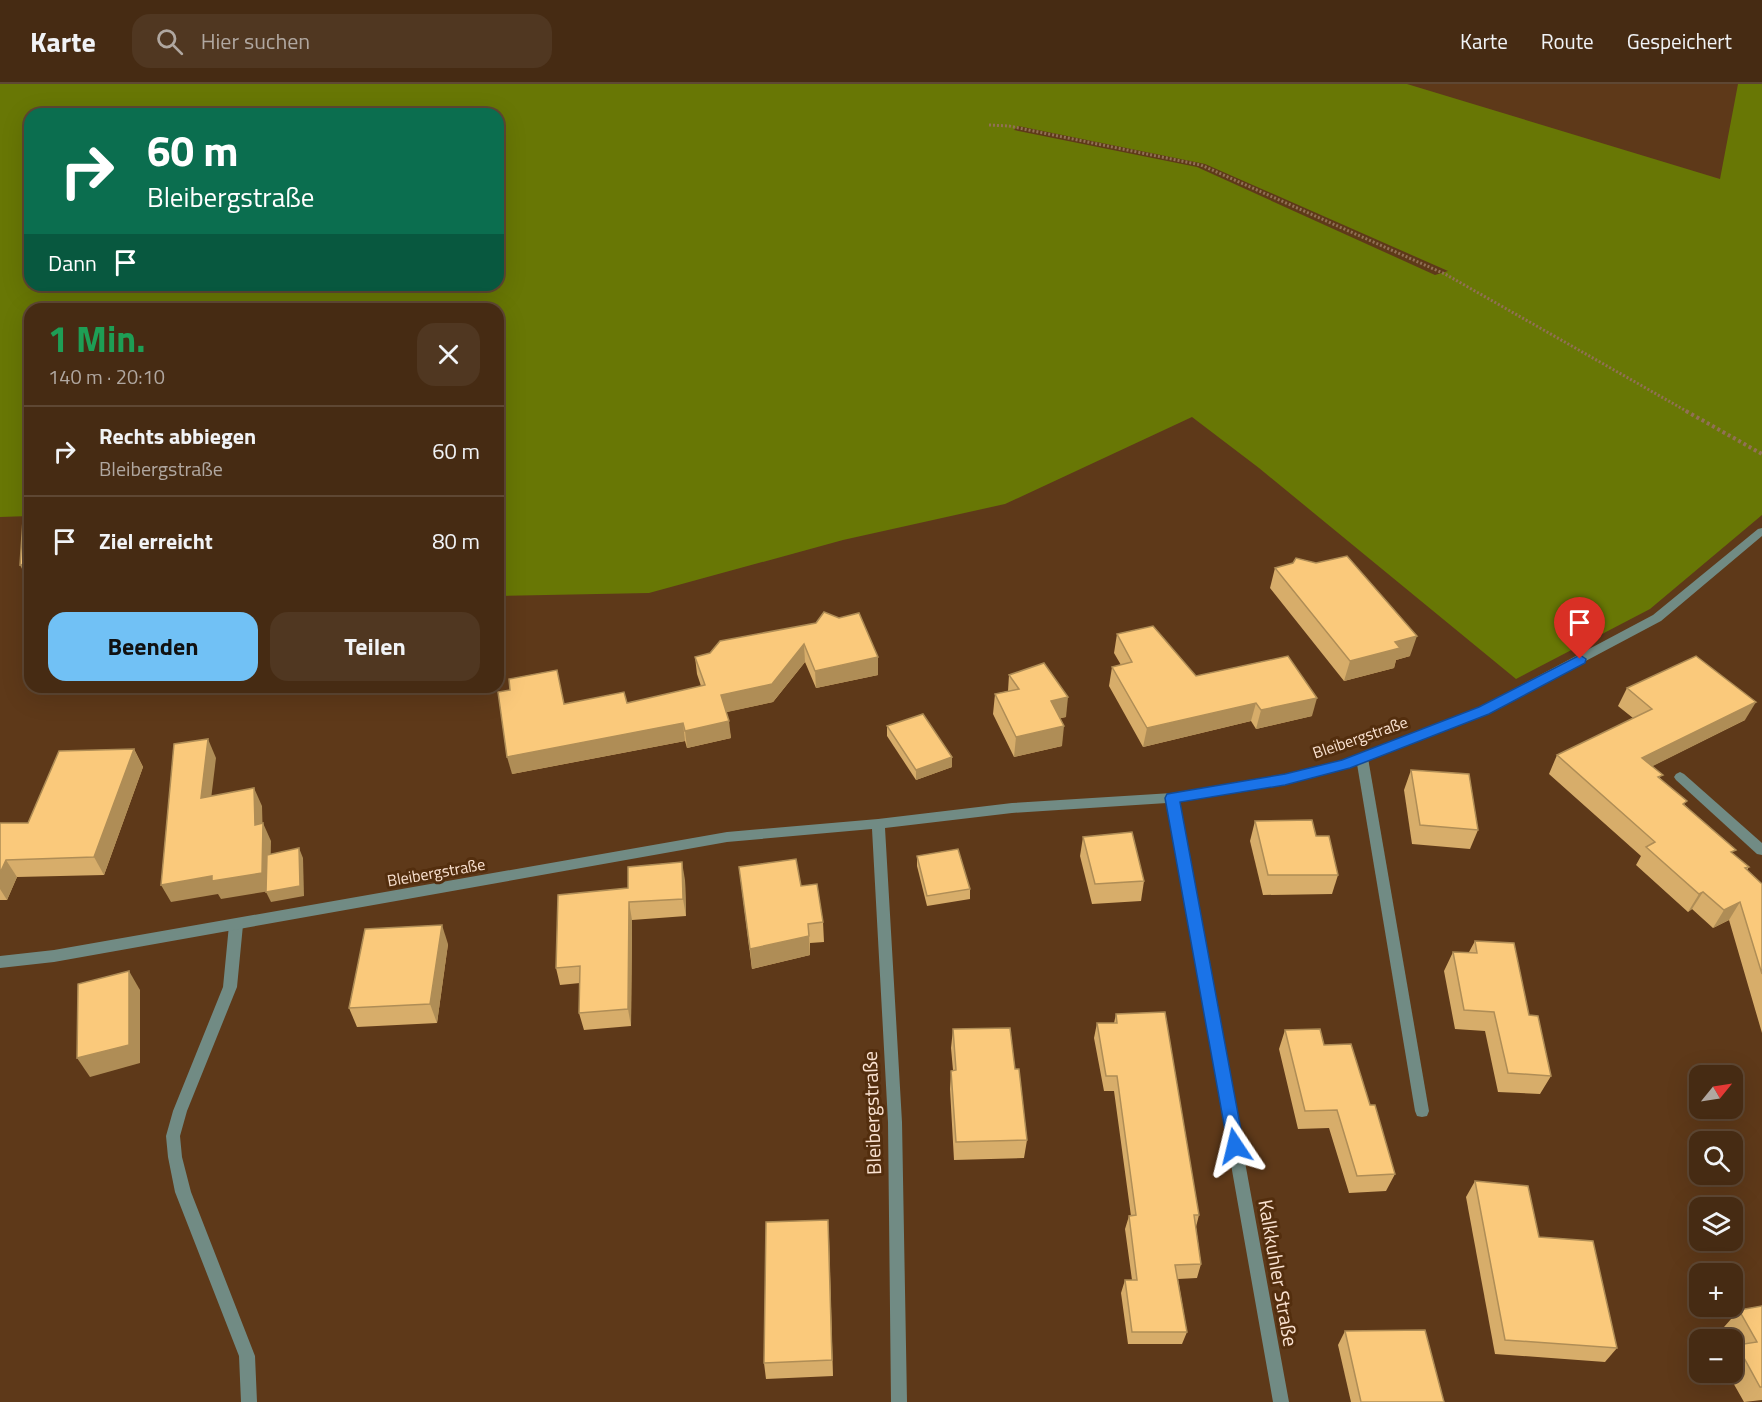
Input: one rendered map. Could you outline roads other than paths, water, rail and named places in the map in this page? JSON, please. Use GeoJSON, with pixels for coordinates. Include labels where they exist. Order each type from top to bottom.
{"type":"FeatureCollection","features":[{"type":"Feature","properties":{"kind":"street","name":"Bleibergstraße"},"geometry":{"type":"LineString","coordinates":[[0,962],[54,956],[236,925],[727,837],[879,824],[1012,807],[1172,798],[1285,780],[1345,764],[1484,711],[1657,618],[1762,531]]}},
{"type":"Feature","properties":{"kind":"street"},"geometry":{"type":"LineString","coordinates":[[1362,758],[1422,1111]]}},
{"type":"Feature","properties":{"kind":"street"},"geometry":{"type":"LineString","coordinates":[[1680,777],[1762,849]]}},
{"type":"Feature","properties":{"kind":"street","name":"Kalkkuhler Straße"},"geometry":{"type":"LineString","coordinates":[[1172,798],[1281,1402]]}},
{"type":"Feature","properties":{"kind":"street","name":"Bleibergstraße"},"geometry":{"type":"LineString","coordinates":[[879,824],[895,1122],[899,1402]]}},
{"type":"Feature","properties":{"kind":"street"},"geometry":{"type":"LineString","coordinates":[[236,925],[230,987],[180,1111],[173,1136],[183,1192],[246,1356],[249,1402]]}}]}
